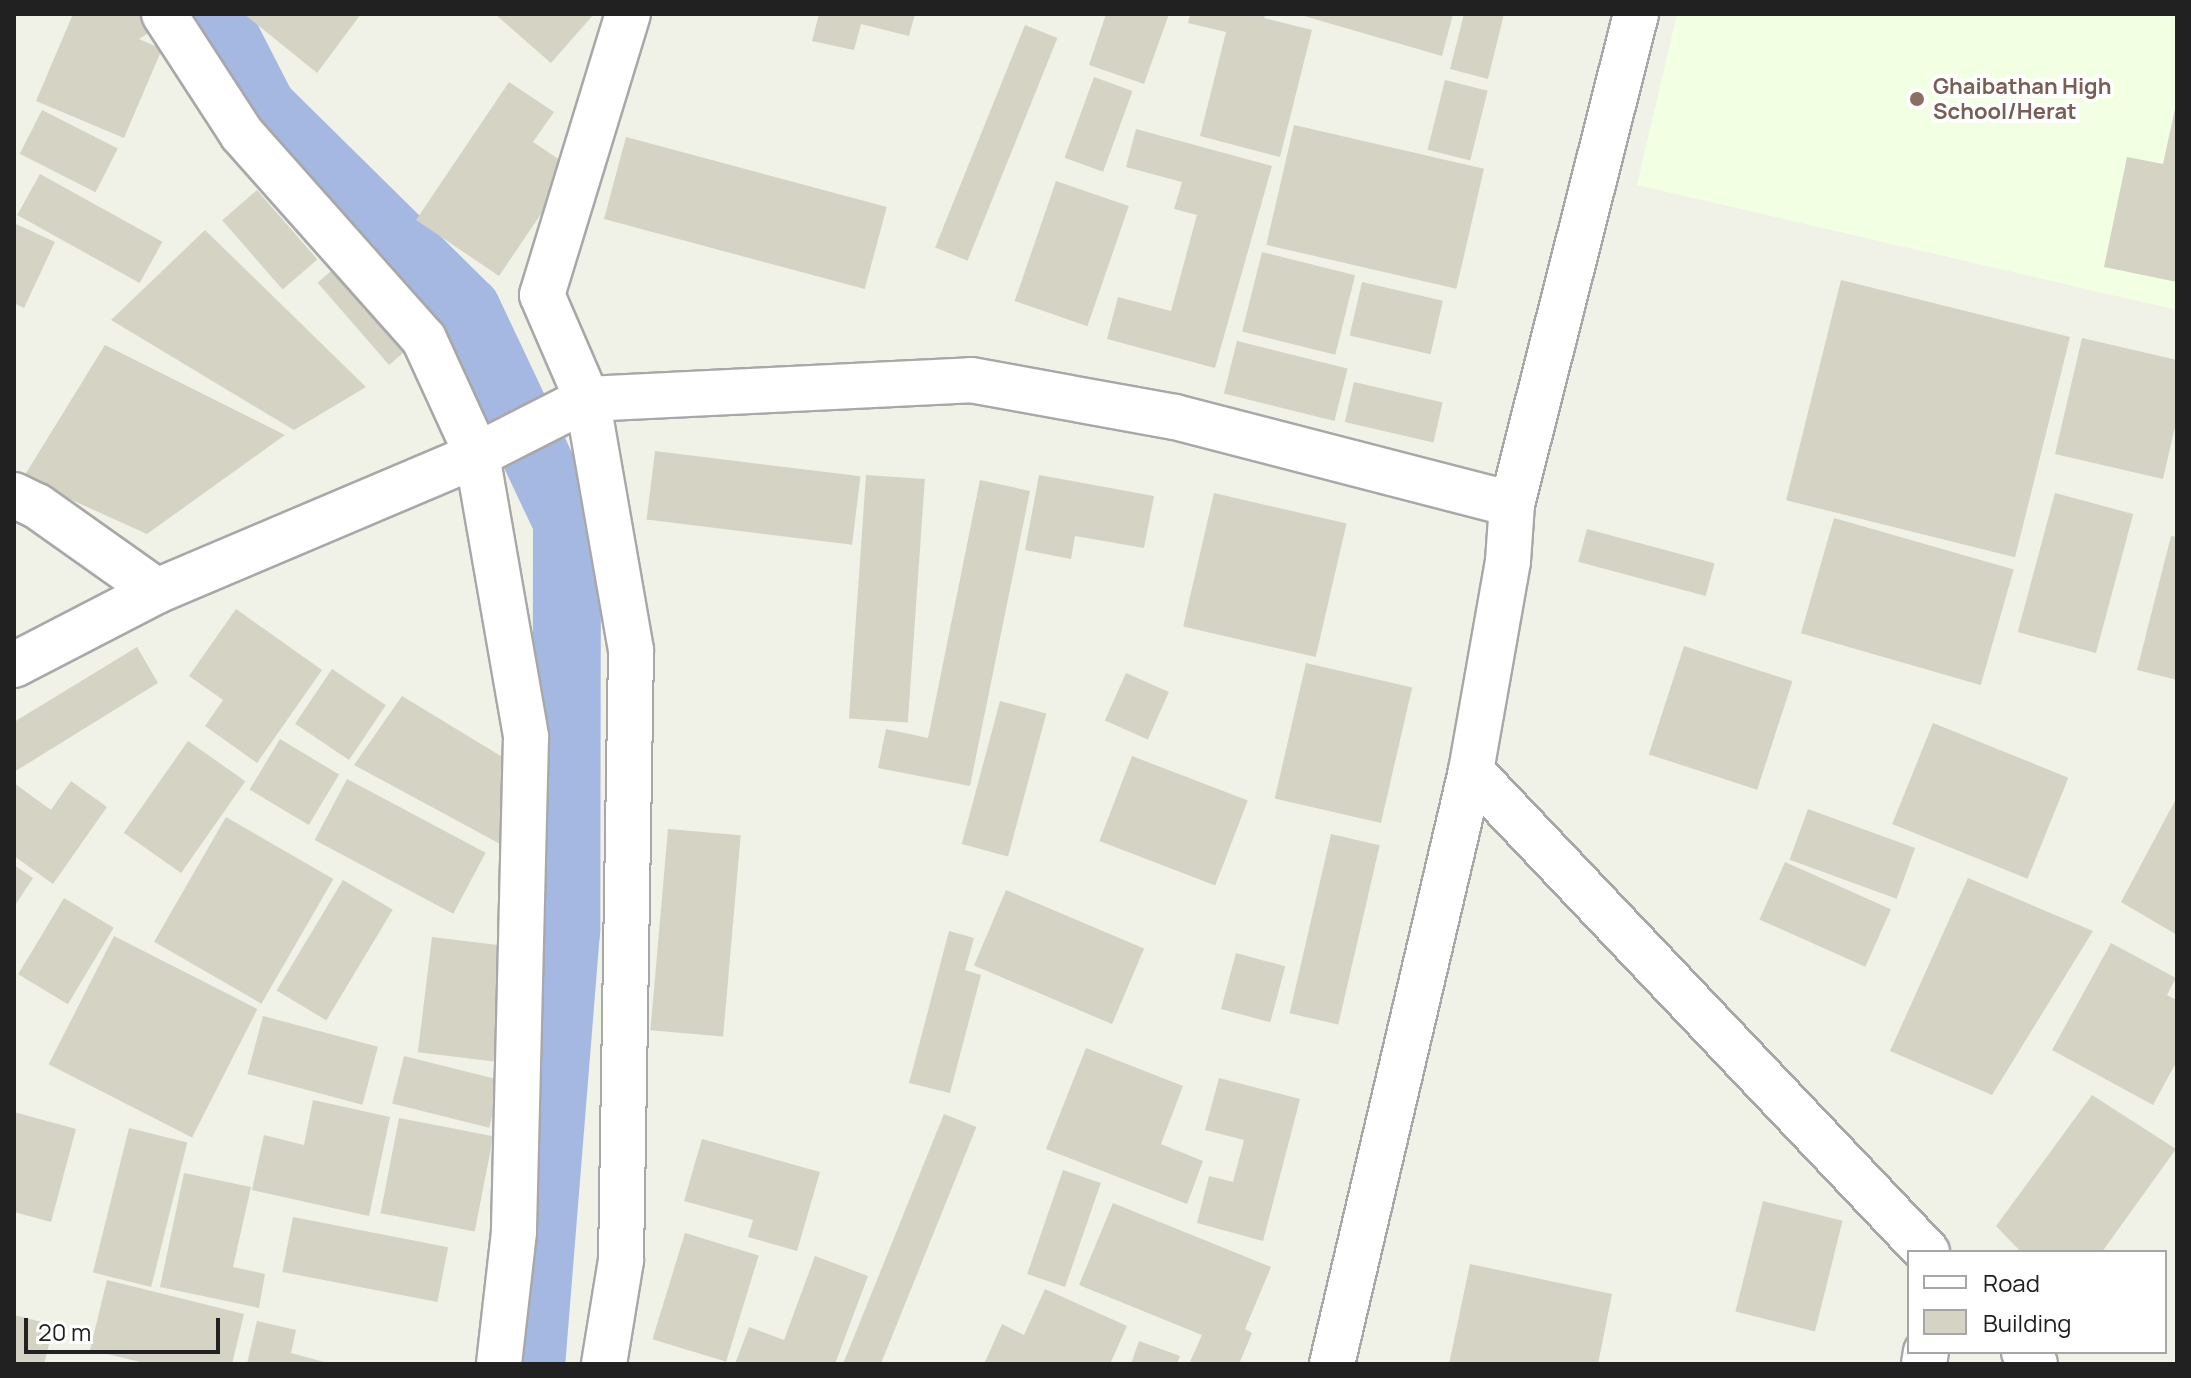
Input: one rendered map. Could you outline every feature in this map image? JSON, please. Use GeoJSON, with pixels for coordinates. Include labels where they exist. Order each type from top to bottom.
{"type":"FeatureCollection","features":[{"type":"Feature","properties":{"kind":"street"},"geometry":{"type":"LineString","coordinates":[[164,14],[242,134],[424,339],[477,455],[526,737],[514,1232],[499,1364]]}},
{"type":"Feature","properties":{"kind":"street"},"geometry":{"type":"LineString","coordinates":[[604,1364],[621,1260],[631,650],[587,399],[542,295],[628,14]]}},
{"type":"Feature","properties":{"kind":"street"},"geometry":{"type":"LineString","coordinates":[[1332,1364],[1471,771],[1508,561],[1512,504],[1636,14]]}},
{"type":"Feature","properties":{"kind":"street"},"geometry":{"type":"LineString","coordinates":[[14,665],[157,591],[477,455],[587,399],[971,380],[1175,417],[1512,504]]}},
{"type":"Feature","properties":{"kind":"street"},"geometry":{"type":"LineString","coordinates":[[14,495],[37,506],[157,591]]}},
{"type":"Feature","properties":{"kind":"street"},"geometry":{"type":"LineString","coordinates":[[1471,771],[1925,1250]]}},
{"type":"Feature","properties":{"kind":"shaded area","name":"Ghaibathan High School/Herat"},"geometry":{"type":"Polygon","coordinates":[[[1677,14],[2177,14],[2177,310],[1637,185],[1677,14]]]}},
{"type":"Feature","properties":{"kind":"building"},"geometry":{"type":"Polygon","coordinates":[[[73,14],[143,14],[153,30],[139,39],[162,49],[124,138],[36,101],[73,14]]]}},
{"type":"Feature","properties":{"kind":"building"},"geometry":{"type":"Polygon","coordinates":[[[244,14],[361,14],[317,73],[244,14]]]}},
{"type":"Feature","properties":{"kind":"building"},"geometry":{"type":"Polygon","coordinates":[[[495,14],[594,14],[551,63],[495,14]]]}},
{"type":"Feature","properties":{"kind":"building"},"geometry":{"type":"Polygon","coordinates":[[[819,14],[915,14],[909,36],[861,24],[854,50],[812,41],[819,14]]]}},
{"type":"Feature","properties":{"kind":"building"},"geometry":{"type":"Polygon","coordinates":[[[1106,14],[1169,14],[1144,84],[1089,65],[1106,14]]]}},
{"type":"Feature","properties":{"kind":"building"},"geometry":{"type":"Polygon","coordinates":[[[1190,14],[1266,14],[1264,18],[1312,30],[1280,157],[1200,136],[1226,32],[1188,23],[1190,14]]]}},
{"type":"Feature","properties":{"kind":"building"},"geometry":{"type":"Polygon","coordinates":[[[1297,14],[1453,14],[1442,56],[1297,14]]]}},
{"type":"Feature","properties":{"kind":"building"},"geometry":{"type":"Polygon","coordinates":[[[1464,14],[1504,14],[1488,79],[1450,69],[1464,14]]]}},
{"type":"Feature","properties":{"kind":"building"},"geometry":{"type":"Polygon","coordinates":[[[1025,25],[1057,38],[968,261],[935,248],[1025,25]]]}},
{"type":"Feature","properties":{"kind":"building"},"geometry":{"type":"Polygon","coordinates":[[[1094,77],[1133,91],[1103,172],[1065,158],[1094,77]]]}},
{"type":"Feature","properties":{"kind":"building"},"geometry":{"type":"Polygon","coordinates":[[[1445,80],[1488,91],[1470,161],[1428,150],[1445,80]]]}},
{"type":"Feature","properties":{"kind":"building"},"geometry":{"type":"Polygon","coordinates":[[[509,82],[554,112],[533,142],[572,168],[499,276],[416,220],[509,82]]]}},
{"type":"Feature","properties":{"kind":"building"},"geometry":{"type":"Polygon","coordinates":[[[2176,104],[2177,282],[2104,267],[2127,157],[2163,164],[2176,104]]]}},
{"type":"Feature","properties":{"kind":"building"},"geometry":{"type":"Polygon","coordinates":[[[42,110],[118,149],[95,192],[20,154],[42,110]]]}},
{"type":"Feature","properties":{"kind":"building"},"geometry":{"type":"Polygon","coordinates":[[[1294,125],[1484,169],[1456,289],[1266,245],[1294,125]]]}},
{"type":"Feature","properties":{"kind":"building"},"geometry":{"type":"Polygon","coordinates":[[[1136,129],[1272,166],[1215,368],[1107,339],[1118,297],[1171,311],[1197,215],[1174,209],[1182,182],[1126,167],[1136,129]]]}},
{"type":"Feature","properties":{"kind":"building"},"geometry":{"type":"Polygon","coordinates":[[[626,137],[887,207],[865,289],[604,219],[626,137]]]}},
{"type":"Feature","properties":{"kind":"building"},"geometry":{"type":"Polygon","coordinates":[[[40,174],[162,242],[140,283],[17,215],[40,174]]]}},
{"type":"Feature","properties":{"kind":"building"},"geometry":{"type":"Polygon","coordinates":[[[1056,181],[1129,206],[1087,326],[1015,301],[1056,181]]]}},
{"type":"Feature","properties":{"kind":"building"},"geometry":{"type":"Polygon","coordinates":[[[257,190],[317,259],[283,290],[222,220],[257,190]]]}},
{"type":"Feature","properties":{"kind":"building"},"geometry":{"type":"Polygon","coordinates":[[[14,223],[55,242],[24,308],[14,303],[14,223]]]}},
{"type":"Feature","properties":{"kind":"building"},"geometry":{"type":"Polygon","coordinates":[[[205,230],[366,387],[294,430],[111,320],[205,230]]]}},
{"type":"Feature","properties":{"kind":"building"},"geometry":{"type":"Polygon","coordinates":[[[1262,252],[1355,275],[1335,355],[1242,332],[1262,252]]]}},
{"type":"Feature","properties":{"kind":"building"},"geometry":{"type":"Polygon","coordinates":[[[338,265],[410,347],[389,365],[318,283],[338,265]]]}},
{"type":"Feature","properties":{"kind":"building"},"geometry":{"type":"Polygon","coordinates":[[[1841,280],[2070,337],[2015,557],[1786,500],[1841,280]]]}},
{"type":"Feature","properties":{"kind":"building"},"geometry":{"type":"Polygon","coordinates":[[[1362,282],[1443,301],[1431,354],[1350,336],[1362,282]]]}},
{"type":"Feature","properties":{"kind":"building"},"geometry":{"type":"Polygon","coordinates":[[[2082,338],[2177,360],[2177,418],[2163,479],[2055,454],[2082,338]]]}},
{"type":"Feature","properties":{"kind":"building"},"geometry":{"type":"Polygon","coordinates":[[[1237,341],[1348,369],[1335,421],[1224,393],[1237,341]]]}},
{"type":"Feature","properties":{"kind":"building"},"geometry":{"type":"Polygon","coordinates":[[[105,345],[285,435],[147,534],[23,478],[105,345]]]}},
{"type":"Feature","properties":{"kind":"building"},"geometry":{"type":"Polygon","coordinates":[[[1354,382],[1443,402],[1433,442],[1345,422],[1354,382]]]}},
{"type":"Feature","properties":{"kind":"building"},"geometry":{"type":"Polygon","coordinates":[[[655,451],[860,476],[852,545],[647,519],[655,451]]]}},
{"type":"Feature","properties":{"kind":"building"},"geometry":{"type":"Polygon","coordinates":[[[866,475],[925,479],[908,723],[849,718],[866,475]]]}},
{"type":"Feature","properties":{"kind":"building"},"geometry":{"type":"Polygon","coordinates":[[[1039,475],[1154,496],[1144,548],[1075,536],[1071,559],[1025,550],[1039,475]]]}},
{"type":"Feature","properties":{"kind":"building"},"geometry":{"type":"Polygon","coordinates":[[[980,480],[1030,491],[970,786],[878,768],[886,729],[928,738],[980,480]]]}},
{"type":"Feature","properties":{"kind":"building"},"geometry":{"type":"Polygon","coordinates":[[[1214,493],[1347,524],[1316,657],[1183,626],[1214,493]]]}},
{"type":"Feature","properties":{"kind":"building"},"geometry":{"type":"Polygon","coordinates":[[[2055,493],[2133,514],[2096,653],[2018,632],[2055,493]]]}},
{"type":"Feature","properties":{"kind":"building"},"geometry":{"type":"Polygon","coordinates":[[[1834,518],[2014,570],[1981,685],[1801,633],[1834,518]]]}},
{"type":"Feature","properties":{"kind":"building"},"geometry":{"type":"Polygon","coordinates":[[[1587,529],[1715,563],[1706,596],[1578,562],[1587,529]]]}},
{"type":"Feature","properties":{"kind":"building"},"geometry":{"type":"Polygon","coordinates":[[[2171,536],[2177,537],[2177,680],[2137,670],[2171,536]]]}},
{"type":"Feature","properties":{"kind":"building"},"geometry":{"type":"Polygon","coordinates":[[[236,609],[322,670],[257,763],[205,726],[223,700],[189,676],[236,609]]]}},
{"type":"Feature","properties":{"kind":"building"},"geometry":{"type":"Polygon","coordinates":[[[1684,646],[1792,681],[1757,790],[1649,754],[1684,646]]]}},
{"type":"Feature","properties":{"kind":"building"},"geometry":{"type":"Polygon","coordinates":[[[137,647],[158,683],[14,772],[14,722],[137,647]]]}},
{"type":"Feature","properties":{"kind":"building"},"geometry":{"type":"Polygon","coordinates":[[[1306,663],[1412,688],[1381,823],[1275,798],[1306,663]]]}},
{"type":"Feature","properties":{"kind":"building"},"geometry":{"type":"Polygon","coordinates":[[[332,669],[386,705],[349,760],[295,724],[332,669]]]}},
{"type":"Feature","properties":{"kind":"building"},"geometry":{"type":"Polygon","coordinates":[[[1126,673],[1169,692],[1148,740],[1105,721],[1126,673]]]}},
{"type":"Feature","properties":{"kind":"building"},"geometry":{"type":"Polygon","coordinates":[[[402,696],[509,761],[502,845],[354,765],[402,696]]]}},
{"type":"Feature","properties":{"kind":"building"},"geometry":{"type":"Polygon","coordinates":[[[1000,701],[1046,713],[1008,856],[962,844],[1000,701]]]}},
{"type":"Feature","properties":{"kind":"building"},"geometry":{"type":"Polygon","coordinates":[[[1933,723],[2068,778],[2028,879],[1892,824],[1933,723]]]}},
{"type":"Feature","properties":{"kind":"building"},"geometry":{"type":"Polygon","coordinates":[[[280,739],[339,775],[309,825],[250,790],[280,739]]]}},
{"type":"Feature","properties":{"kind":"building"},"geometry":{"type":"Polygon","coordinates":[[[188,741],[245,781],[181,873],[124,833],[188,741]]]}},
{"type":"Feature","properties":{"kind":"building"},"geometry":{"type":"Polygon","coordinates":[[[1132,756],[1248,800],[1215,885],[1099,841],[1132,756]]]}},
{"type":"Feature","properties":{"kind":"building"},"geometry":{"type":"Polygon","coordinates":[[[347,779],[486,853],[453,914],[315,840],[347,779]]]}},
{"type":"Feature","properties":{"kind":"building"},"geometry":{"type":"Polygon","coordinates":[[[71,781],[107,807],[53,884],[14,856],[14,783],[51,810],[71,781]]]}},
{"type":"Feature","properties":{"kind":"building"},"geometry":{"type":"Polygon","coordinates":[[[2177,797],[2177,935],[2121,902],[2177,797]]]}},
{"type":"Feature","properties":{"kind":"building"},"geometry":{"type":"Polygon","coordinates":[[[1808,809],[1915,848],[1897,899],[1790,860],[1808,809]]]}},
{"type":"Feature","properties":{"kind":"building"},"geometry":{"type":"Polygon","coordinates":[[[226,817],[333,879],[261,1004],[154,942],[226,817]]]}},
{"type":"Feature","properties":{"kind":"building"},"geometry":{"type":"Polygon","coordinates":[[[668,829],[741,835],[723,1037],[650,1030],[668,829]]]}},
{"type":"Feature","properties":{"kind":"building"},"geometry":{"type":"Polygon","coordinates":[[[1331,834],[1380,845],[1338,1025],[1290,1013],[1331,834]]]}},
{"type":"Feature","properties":{"kind":"building"},"geometry":{"type":"Polygon","coordinates":[[[1785,862],[1891,909],[1865,967],[1759,920],[1785,862]]]}},
{"type":"Feature","properties":{"kind":"building"},"geometry":{"type":"Polygon","coordinates":[[[14,865],[33,878],[14,907],[14,865]]]}},
{"type":"Feature","properties":{"kind":"building"},"geometry":{"type":"Polygon","coordinates":[[[1968,878],[2093,931],[1992,1095],[1890,1051],[1968,878]]]}},
{"type":"Feature","properties":{"kind":"building"},"geometry":{"type":"Polygon","coordinates":[[[343,880],[393,910],[326,1020],[277,991],[343,880]]]}},
{"type":"Feature","properties":{"kind":"building"},"geometry":{"type":"Polygon","coordinates":[[[1006,890],[1144,949],[1112,1024],[974,965],[1006,890]]]}},
{"type":"Feature","properties":{"kind":"building"},"geometry":{"type":"Polygon","coordinates":[[[64,898],[114,928],[68,1004],[18,974],[64,898]]]}},
{"type":"Feature","properties":{"kind":"building"},"geometry":{"type":"Polygon","coordinates":[[[949,931],[974,938],[965,970],[981,975],[950,1093],[909,1083],[949,931]]]}},
{"type":"Feature","properties":{"kind":"building"},"geometry":{"type":"Polygon","coordinates":[[[114,936],[257,1009],[192,1137],[49,1064],[114,936]]]}},
{"type":"Feature","properties":{"kind":"building"},"geometry":{"type":"Polygon","coordinates":[[[432,937],[514,947],[500,1062],[418,1052],[432,937]]]}},
{"type":"Feature","properties":{"kind":"building"},"geometry":{"type":"Polygon","coordinates":[[[2111,943],[2176,978],[2167,995],[2177,1000],[2177,1061],[2153,1105],[2052,1050],[2111,943]]]}},
{"type":"Feature","properties":{"kind":"building"},"geometry":{"type":"Polygon","coordinates":[[[1236,953],[1285,966],[1270,1022],[1221,1009],[1236,953]]]}},
{"type":"Feature","properties":{"kind":"building"},"geometry":{"type":"Polygon","coordinates":[[[263,1016],[378,1047],[362,1105],[247,1074],[263,1016]]]}},
{"type":"Feature","properties":{"kind":"building"},"geometry":{"type":"Polygon","coordinates":[[[1086,1048],[1183,1086],[1161,1144],[1203,1161],[1187,1204],[1046,1149],[1086,1048]]]}},
{"type":"Feature","properties":{"kind":"building"},"geometry":{"type":"Polygon","coordinates":[[[404,1056],[501,1080],[489,1128],[392,1104],[404,1056]]]}},
{"type":"Feature","properties":{"kind":"building"},"geometry":{"type":"Polygon","coordinates":[[[1219,1078],[1300,1099],[1263,1241],[1197,1223],[1209,1176],[1233,1182],[1244,1140],[1205,1130],[1219,1078]]]}},
{"type":"Feature","properties":{"kind":"building"},"geometry":{"type":"Polygon","coordinates":[[[2092,1095],[2176,1149],[2103,1250],[2019,1250],[1996,1226],[2092,1095]]]}},
{"type":"Feature","properties":{"kind":"building"},"geometry":{"type":"Polygon","coordinates":[[[313,1100],[390,1117],[369,1216],[252,1190],[264,1135],[304,1145],[313,1100]]]}},
{"type":"Feature","properties":{"kind":"building"},"geometry":{"type":"Polygon","coordinates":[[[14,1112],[76,1129],[51,1222],[14,1212],[14,1112]]]}},
{"type":"Feature","properties":{"kind":"building"},"geometry":{"type":"Polygon","coordinates":[[[944,1114],[976,1127],[881,1364],[843,1364],[944,1114]]]}},
{"type":"Feature","properties":{"kind":"building"},"geometry":{"type":"Polygon","coordinates":[[[399,1118],[493,1136],[475,1232],[380,1213],[399,1118]]]}},
{"type":"Feature","properties":{"kind":"building"},"geometry":{"type":"Polygon","coordinates":[[[129,1128],[187,1143],[151,1287],[93,1273],[129,1128]]]}},
{"type":"Feature","properties":{"kind":"building"},"geometry":{"type":"Polygon","coordinates":[[[702,1139],[820,1172],[797,1251],[748,1237],[753,1220],[684,1201],[702,1139]]]}},
{"type":"Feature","properties":{"kind":"building"},"geometry":{"type":"Polygon","coordinates":[[[1063,1170],[1101,1183],[1065,1287],[1027,1274],[1063,1170]]]}},
{"type":"Feature","properties":{"kind":"building"},"geometry":{"type":"Polygon","coordinates":[[[184,1173],[251,1187],[233,1267],[265,1274],[259,1308],[160,1287],[184,1173]]]}},
{"type":"Feature","properties":{"kind":"building"},"geometry":{"type":"Polygon","coordinates":[[[1763,1201],[1843,1221],[1815,1331],[1735,1312],[1763,1201]]]}},
{"type":"Feature","properties":{"kind":"building"},"geometry":{"type":"Polygon","coordinates":[[[1113,1203],[1271,1267],[1245,1329],[1252,1333],[1239,1364],[1189,1364],[1202,1335],[1079,1285],[1113,1203]]]}},
{"type":"Feature","properties":{"kind":"building"},"geometry":{"type":"Polygon","coordinates":[[[293,1217],[448,1247],[437,1302],[282,1272],[293,1217]]]}},
{"type":"Feature","properties":{"kind":"building"},"geometry":{"type":"Polygon","coordinates":[[[685,1233],[759,1256],[726,1362],[653,1339],[685,1233]]]}},
{"type":"Feature","properties":{"kind":"building"},"geometry":{"type":"Polygon","coordinates":[[[815,1256],[868,1276],[835,1364],[735,1364],[749,1327],[784,1340],[815,1256]]]}},
{"type":"Feature","properties":{"kind":"building"},"geometry":{"type":"Polygon","coordinates":[[[1470,1264],[1612,1294],[1598,1364],[1449,1364],[1470,1264]]]}},
{"type":"Feature","properties":{"kind":"building"},"geometry":{"type":"Polygon","coordinates":[[[107,1280],[244,1314],[232,1364],[149,1364],[90,1350],[107,1280]]]}},
{"type":"Feature","properties":{"kind":"building"},"geometry":{"type":"Polygon","coordinates":[[[1045,1289],[1127,1326],[1110,1364],[984,1364],[1002,1324],[1024,1335],[1045,1289]]]}},
{"type":"Feature","properties":{"kind":"building"},"geometry":{"type":"Polygon","coordinates":[[[14,1315],[54,1325],[44,1364],[14,1364],[14,1315]]]}},
{"type":"Feature","properties":{"kind":"building"},"geometry":{"type":"Polygon","coordinates":[[[257,1321],[296,1330],[291,1353],[332,1364],[247,1364],[257,1321]]]}},
{"type":"Feature","properties":{"kind":"building"},"geometry":{"type":"Polygon","coordinates":[[[1139,1341],[1180,1356],[1177,1364],[1131,1364],[1139,1341]]]}},
{"type":"Feature","properties":{"kind":"waterway"},"geometry":{"type":"LineString","coordinates":[[214,14],[262,108],[467,310],[567,522],[566,931],[531,1364]]}},
{"type":"Feature","properties":{"kind":"place","name":"Ghaibathan High School/Herat"},"geometry":{"type":"Point","coordinates":[1917,99]}}]}
